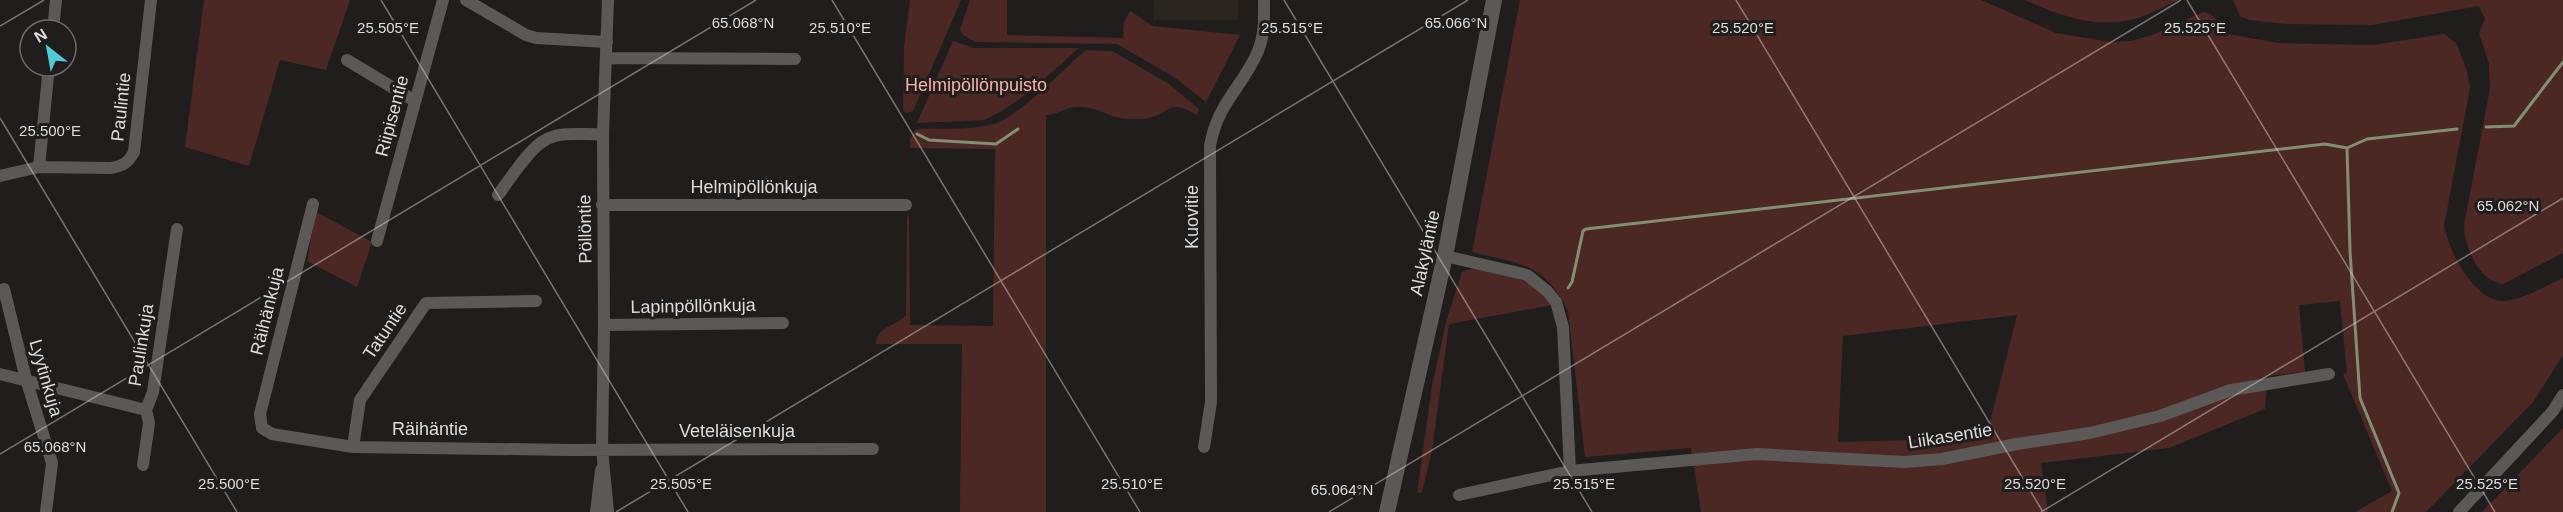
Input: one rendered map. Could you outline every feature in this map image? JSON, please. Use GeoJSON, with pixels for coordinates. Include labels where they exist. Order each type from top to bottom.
{"type":"FeatureCollection","features":[{"type":"Feature","properties":{"kind":"main road","name":"Alakyläntie"},"geometry":{"type":"LineString","coordinates":[[1387,512],[1445,256],[1494,0]]}},
{"type":"Feature","properties":{"kind":"street"},"geometry":{"type":"LineString","coordinates":[[54,18],[56,0]]}},
{"type":"Feature","properties":{"kind":"street","name":"Paulintie"},"geometry":{"type":"LineString","coordinates":[[39,167],[111,168],[123,166],[129,161],[134,152],[151,0]]}},
{"type":"Feature","properties":{"kind":"street","name":"Riipisentie"},"geometry":{"type":"LineString","coordinates":[[377,241],[443,0]]}},
{"type":"Feature","properties":{"kind":"street"},"geometry":{"type":"LineString","coordinates":[[466,0],[526,35],[536,38],[607,42]]}},
{"type":"Feature","properties":{"kind":"street","name":"Pöllöntie"},"geometry":{"type":"LineString","coordinates":[[608,0],[602,205],[603,453],[608,512]]}},
{"type":"Feature","properties":{"kind":"street","name":"Kuovitie"},"geometry":{"type":"LineString","coordinates":[[1204,447],[1211,402],[1210,146],[1220,111],[1258,51],[1264,30],[1264,0]]}},
{"type":"Feature","properties":{"kind":"street"},"geometry":{"type":"LineString","coordinates":[[606,58],[795,59]]}},
{"type":"Feature","properties":{"kind":"street"},"geometry":{"type":"LineString","coordinates":[[347,60],[414,101]]}},
{"type":"Feature","properties":{"kind":"street"},"geometry":{"type":"LineString","coordinates":[[0,176],[39,167],[48,78]]}},
{"type":"Feature","properties":{"kind":"street"},"geometry":{"type":"LineString","coordinates":[[498,195],[539,144],[548,138],[564,135],[603,134]]}},
{"type":"Feature","properties":{"kind":"street","name":"Räihänkuja"},"geometry":{"type":"LineString","coordinates":[[262,428],[260,414],[313,204]]}},
{"type":"Feature","properties":{"kind":"street","name":"Helmipöllönkuja"},"geometry":{"type":"LineString","coordinates":[[602,205],[906,205]]}},
{"type":"Feature","properties":{"kind":"street","name":"Paulinkuja"},"geometry":{"type":"LineString","coordinates":[[143,465],[149,423],[146,410],[153,392],[177,229]]}},
{"type":"Feature","properties":{"kind":"street"},"geometry":{"type":"LineString","coordinates":[[1445,256],[1527,275],[1547,291],[1556,302],[1563,327],[1570,471]]}},
{"type":"Feature","properties":{"kind":"street","name":"Lyytinkuja"},"geometry":{"type":"LineString","coordinates":[[4,289],[26,379],[52,463],[46,512]]}},
{"type":"Feature","properties":{"kind":"street","name":"Tatuntie"},"geometry":{"type":"LineString","coordinates":[[353,447],[360,400],[426,303],[536,301]]}},
{"type":"Feature","properties":{"kind":"street","name":"Lapinpöllönkuja"},"geometry":{"type":"LineString","coordinates":[[604,325],[783,323]]}},
{"type":"Feature","properties":{"kind":"street"},"geometry":{"type":"LineString","coordinates":[[0,374],[146,410]]}},
{"type":"Feature","properties":{"kind":"street","name":"Liikasentie"},"geometry":{"type":"LineString","coordinates":[[1460,495],[1570,471],[1757,454],[1904,462],[1942,459],[2090,433],[2160,416],[2230,390],[2329,374]]}},
{"type":"Feature","properties":{"kind":"street"},"geometry":{"type":"LineString","coordinates":[[2459,512],[2553,411],[2563,395]]}},
{"type":"Feature","properties":{"kind":"street","name":"Räihäntie"},"geometry":{"type":"LineString","coordinates":[[262,428],[272,434],[353,447],[603,453]]}},
{"type":"Feature","properties":{"kind":"street","name":"Veteläisenkuja"},"geometry":{"type":"LineString","coordinates":[[603,453],[873,448]]}},
{"type":"Feature","properties":{"kind":"street","name":"Pöllöntie"},"geometry":{"type":"LineString","coordinates":[[596,512],[597,486],[603,453]]}},
{"type":"Feature","properties":{"kind":"shaded area"},"geometry":{"type":"Polygon","coordinates":[[[1154,0],[1238,0],[1238,20],[1153,20],[1154,0]]]}},
{"type":"Feature","properties":{"kind":"green space"},"geometry":{"type":"Polygon","coordinates":[[[204,0],[350,0],[326,70],[280,60],[249,166],[185,147],[204,0]]]}},
{"type":"Feature","properties":{"kind":"green space"},"geometry":{"type":"Polygon","coordinates":[[[910,0],[961,0],[913,111],[907,113],[903,111],[904,47],[910,0]]]}},
{"type":"Feature","properties":{"kind":"green space"},"geometry":{"type":"Polygon","coordinates":[[[970,0],[1007,0],[1007,35],[1123,38],[1124,22],[1130,11],[1153,26],[1240,35],[1206,102],[1174,77],[1117,44],[975,42],[963,35],[960,29],[970,0]]]}},
{"type":"Feature","properties":{"kind":"green space"},"geometry":{"type":"Polygon","coordinates":[[[1520,0],[1981,0],[2056,33],[2111,42],[2131,41],[2152,35],[2203,12],[2211,14],[2228,34],[2278,43],[2373,45],[2444,34],[2456,43],[2467,71],[2470,88],[2444,226],[2451,249],[2474,285],[2495,300],[2506,301],[2521,297],[2563,278],[2563,355],[2534,401],[2426,512],[2355,512],[2392,491],[2343,374],[2347,373],[2340,301],[2299,305],[2305,372],[2268,376],[2265,409],[2169,448],[2041,463],[2048,512],[1701,512],[1691,448],[1585,457],[1568,311],[1550,283],[1540,274],[1517,263],[1472,252],[1520,0]],[[2017,315],[1843,336],[1838,442],[1986,438],[2017,315]]]}},
{"type":"Feature","properties":{"kind":"green space"},"geometry":{"type":"Polygon","coordinates":[[[2025,0],[2179,0],[2131,20],[2103,22],[2076,19],[2025,0]]]}},
{"type":"Feature","properties":{"kind":"green space"},"geometry":{"type":"Polygon","coordinates":[[[2233,0],[2563,0],[2563,253],[2503,284],[2487,277],[2474,262],[2470,252],[2464,225],[2490,89],[2489,64],[2479,33],[2485,19],[2479,6],[2372,25],[2286,24],[2249,20],[2240,16],[2233,0]]]}},
{"type":"Feature","properties":{"kind":"green space","name":"Helmipöllönpuisto"},"geometry":{"type":"Polygon","coordinates":[[[953,41],[974,48],[1079,48],[1031,91],[984,120],[917,123],[953,41]]]}},
{"type":"Feature","properties":{"kind":"green space"},"geometry":{"type":"Polygon","coordinates":[[[1086,50],[1112,51],[1169,84],[1199,109],[1198,113],[1196,115],[1175,107],[1149,118],[1130,119],[1116,117],[1094,109],[1072,107],[1046,115],[1046,512],[960,512],[962,344],[876,344],[883,330],[906,315],[909,212],[910,325],[993,326],[995,149],[910,148],[910,139],[915,130],[919,129],[973,128],[1001,121],[1034,97],[1086,50]]]}},
{"type":"Feature","properties":{"kind":"green space"},"geometry":{"type":"Polygon","coordinates":[[[318,213],[372,242],[357,287],[307,261],[315,215],[318,213]]]}},
{"type":"Feature","properties":{"kind":"green space"},"geometry":{"type":"Polygon","coordinates":[[[1474,268],[1522,280],[1534,286],[1552,305],[1449,324],[1432,451],[1422,492],[1417,493],[1432,386],[1446,322],[1462,272],[1474,268]]]}},
{"type":"Feature","properties":{"kind":"green space"},"geometry":{"type":"Polygon","coordinates":[[[2563,428],[2563,512],[2482,512],[2563,428]]]}},
{"type":"Feature","properties":{"kind":"waterway"},"geometry":{"type":"LineString","coordinates":[[2486,127],[2514,126],[2563,62]]}},
{"type":"Feature","properties":{"kind":"waterway"},"geometry":{"type":"LineString","coordinates":[[917,134],[929,140],[996,144],[1018,129]]}},
{"type":"Feature","properties":{"kind":"waterway"},"geometry":{"type":"LineString","coordinates":[[2392,512],[2399,493],[2360,398],[2350,251],[2347,148],[2367,139],[2457,129]]}},
{"type":"Feature","properties":{"kind":"waterway"},"geometry":{"type":"LineString","coordinates":[[1568,288],[1572,282],[1583,231],[1586,229],[2325,144],[2347,148]]}}]}
